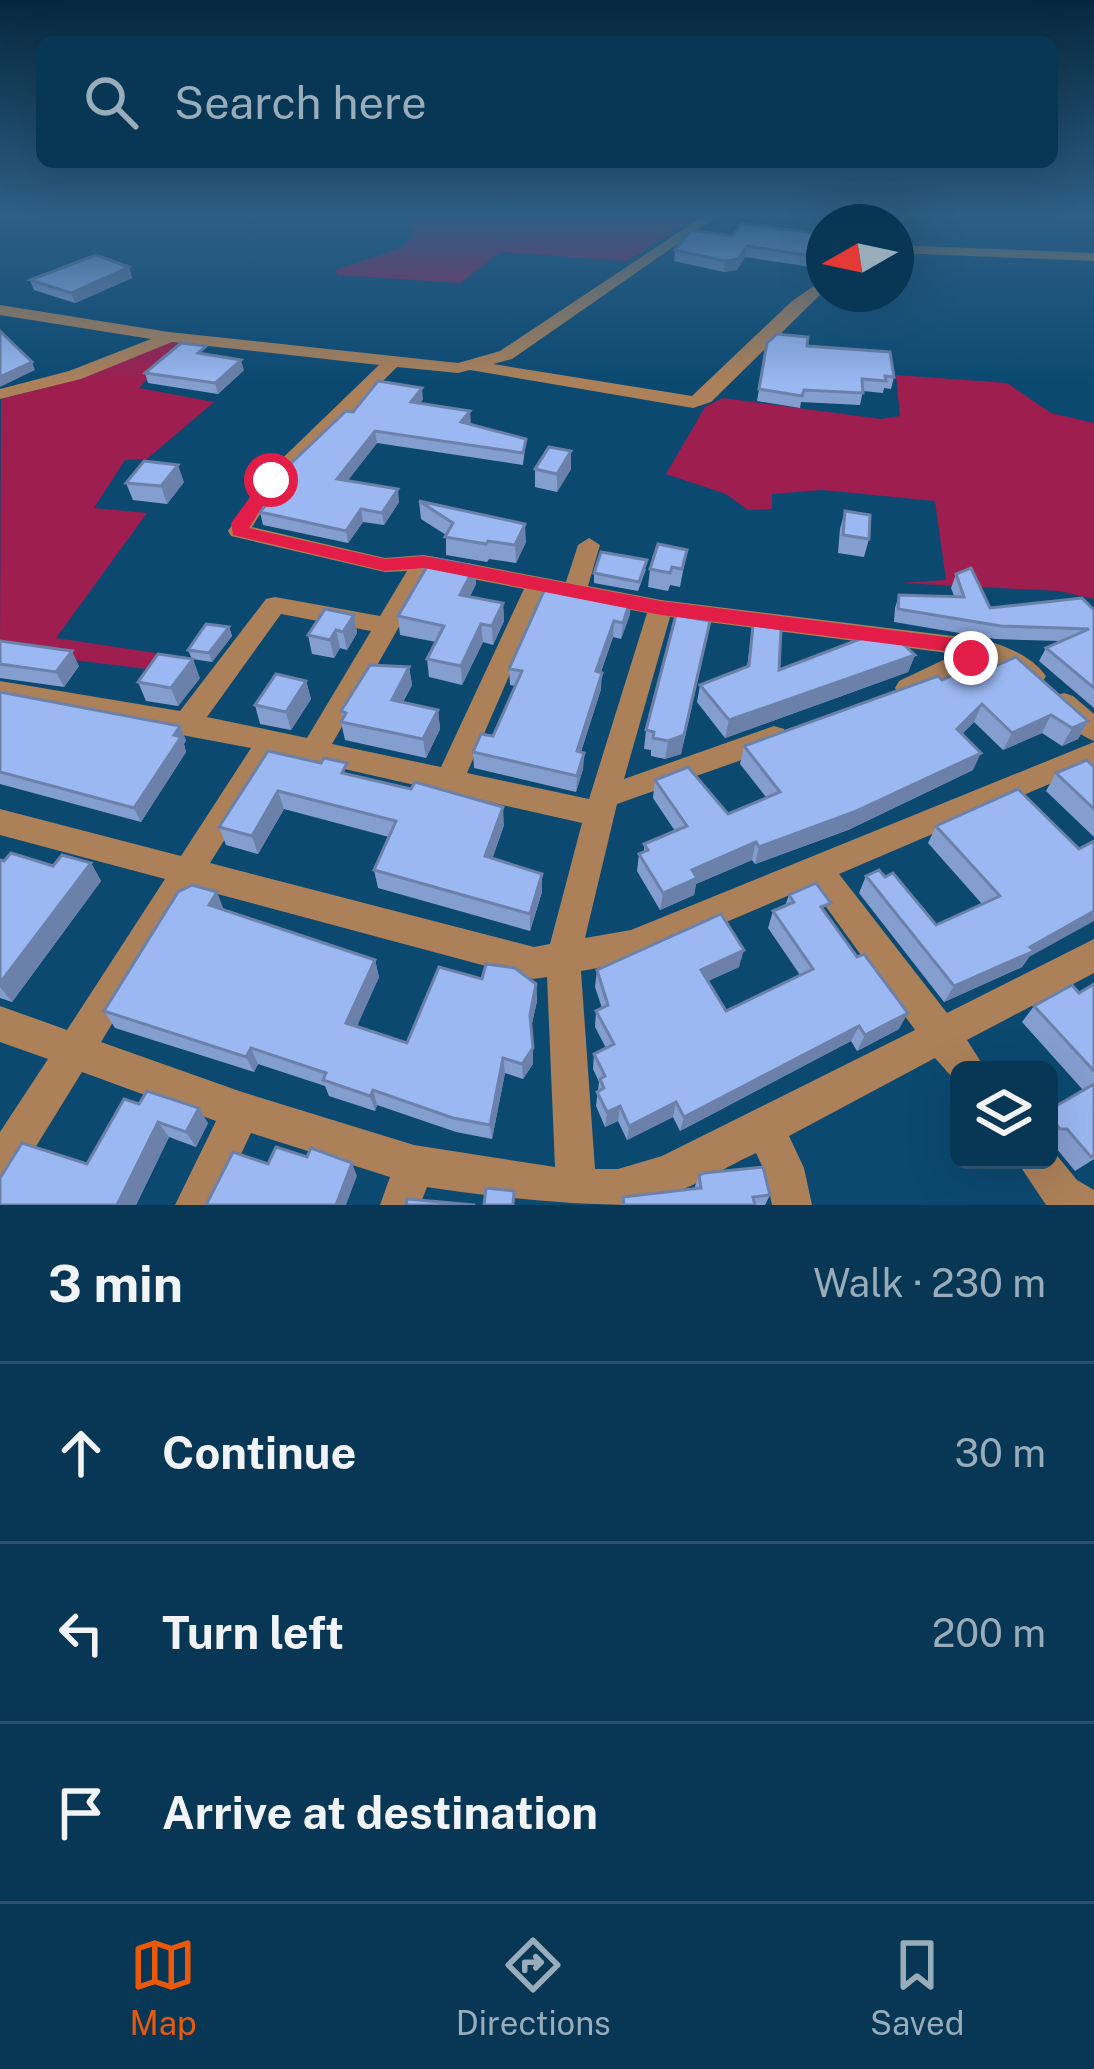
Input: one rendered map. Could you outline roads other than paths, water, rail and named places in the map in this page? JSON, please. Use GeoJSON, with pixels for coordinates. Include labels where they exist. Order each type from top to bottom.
{"type":"FeatureCollection","features":[{"type":"Feature","properties":{"kind":"street"},"geometry":{"type":"LineString","coordinates":[[0,310],[169,337],[440,369],[506,355],[628,272]]}},
{"type":"Feature","properties":{"kind":"street"},"geometry":{"type":"LineString","coordinates":[[476,365],[694,402],[705,398],[806,297]]}},
{"type":"Feature","properties":{"kind":"street"},"geometry":{"type":"LineString","coordinates":[[0,394],[75,375],[169,337]]}},
{"type":"Feature","properties":{"kind":"street"},"geometry":{"type":"LineString","coordinates":[[391,364],[271,480],[239,531],[385,565],[424,562],[661,608],[999,653],[1018,663],[1094,730]]}},
{"type":"Feature","properties":{"kind":"street"},"geometry":{"type":"LineString","coordinates":[[575,591],[589,544]]}},
{"type":"Feature","properties":{"kind":"street"},"geometry":{"type":"LineString","coordinates":[[312,754],[424,562]]}},
{"type":"Feature","properties":{"kind":"street"},"geometry":{"type":"LineString","coordinates":[[450,778],[538,583]]}},
{"type":"Feature","properties":{"kind":"street"},"geometry":{"type":"LineString","coordinates":[[187,723],[275,605],[286,603],[386,626]]}},
{"type":"Feature","properties":{"kind":"street"},"geometry":{"type":"LineString","coordinates":[[576,1198],[563,961],[602,804],[661,608]]}},
{"type":"Feature","properties":{"kind":"street"},"geometry":{"type":"LineString","coordinates":[[890,694],[956,670],[971,658],[970,647]]}},
{"type":"Feature","properties":{"kind":"street"},"geometry":{"type":"LineString","coordinates":[[0,691],[187,723],[312,754],[602,804],[802,727]]}},
{"type":"Feature","properties":{"kind":"street"},"geometry":{"type":"LineString","coordinates":[[0,1168],[269,744]]}},
{"type":"Feature","properties":{"kind":"street"},"geometry":{"type":"LineString","coordinates":[[0,822],[534,963],[632,946],[1094,753]]}},
{"type":"Feature","properties":{"kind":"street"},"geometry":{"type":"LineString","coordinates":[[817,869],[960,1061]]}},
{"type":"Feature","properties":{"kind":"street"},"geometry":{"type":"LineString","coordinates":[[0,1024],[242,1111],[414,1165],[576,1198],[667,1175],[1094,955]]}},
{"type":"Feature","properties":{"kind":"street"},"geometry":{"type":"LineString","coordinates":[[195,1205],[242,1111]]}},
{"type":"Feature","properties":{"kind":"street"},"geometry":{"type":"LineString","coordinates":[[764,1127],[784,1168],[792,1205]]}},
{"type":"Feature","properties":{"kind":"street"},"geometry":{"type":"LineString","coordinates":[[400,1205],[414,1165]]}},
{"type":"Feature","properties":{"kind":"street"},"geometry":{"type":"LineString","coordinates":[[1043,1169],[1063,1195],[1083,1205],[1094,1200]]}}]}
